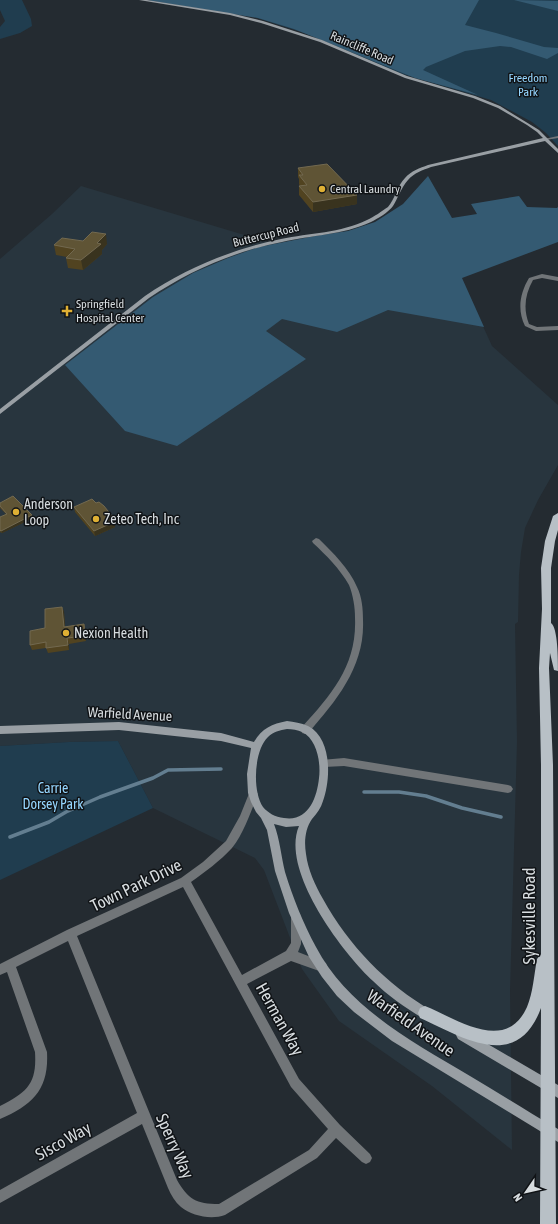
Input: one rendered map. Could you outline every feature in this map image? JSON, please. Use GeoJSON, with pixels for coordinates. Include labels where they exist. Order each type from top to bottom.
{"type":"FeatureCollection","features":[{"type":"Feature","properties":{"kind":"main road","name":"Sykesville Road"},"geometry":{"type":"LineString","coordinates":[[548,1224],[553,1133],[553,1089],[548,939],[547,765],[544,668],[547,609],[546,568],[550,541],[558,516]]}},
{"type":"Feature","properties":{"kind":"main road","name":"Sykesville Road"},"geometry":{"type":"LineString","coordinates":[[547,609],[558,667]]}},
{"type":"Feature","properties":{"kind":"main road"},"geometry":{"type":"LineString","coordinates":[[424,1013],[475,1034],[494,1039],[506,1037],[516,1033],[524,1024],[533,1009],[548,939]]}},
{"type":"Feature","properties":{"kind":"street","name":"Raincliffe Road"},"geometry":{"type":"LineString","coordinates":[[141,0],[245,17],[293,31],[328,44],[400,75],[488,102],[528,124],[546,139],[558,152]]}},
{"type":"Feature","properties":{"kind":"street","name":"Buttercup Road"},"geometry":{"type":"LineString","coordinates":[[0,412],[147,297],[171,281],[198,267],[269,243],[360,225],[377,217],[390,207],[404,182],[421,169],[442,162],[558,137]]}},
{"type":"Feature","properties":{"kind":"street"},"geometry":{"type":"LineString","coordinates":[[558,279],[542,276],[531,279],[522,303],[523,316],[528,326],[536,329],[558,328]]}},
{"type":"Feature","properties":{"kind":"street"},"geometry":{"type":"LineString","coordinates":[[305,730],[328,705],[351,669],[358,646],[361,628],[353,587],[332,557],[316,541]]}},
{"type":"Feature","properties":{"kind":"street"},"geometry":{"type":"LineString","coordinates":[[287,725],[305,730],[312,735],[318,744],[324,763],[324,779],[320,797],[314,811],[308,817],[297,822],[287,824],[275,822],[265,816],[258,808],[253,794],[251,777],[253,760],[257,746],[261,738],[275,727],[287,725]]}},
{"type":"Feature","properties":{"kind":"street","name":"Warfield Avenue"},"geometry":{"type":"LineString","coordinates":[[0,730],[119,726],[221,737],[257,746]]}},
{"type":"Feature","properties":{"kind":"street"},"geometry":{"type":"LineString","coordinates":[[324,763],[344,762],[508,789]]}},
{"type":"Feature","properties":{"kind":"street","name":"Town Park Drive"},"geometry":{"type":"LineString","coordinates":[[5,967],[71,934],[185,881],[207,865],[229,844],[244,818],[253,794]]}},
{"type":"Feature","properties":{"kind":"street","name":"Warfield Avenue"},"geometry":{"type":"LineString","coordinates":[[265,816],[275,839],[277,860],[286,892],[296,918],[322,968],[353,1004],[376,1023],[407,1045],[553,1133]]}},
{"type":"Feature","properties":{"kind":"street","name":"Warfield Avenue"},"geometry":{"type":"LineString","coordinates":[[308,817],[302,828],[300,837],[300,852],[309,882],[324,912],[337,932],[363,964],[396,994],[424,1013],[553,1089]]}},
{"type":"Feature","properties":{"kind":"street","name":"Herman Way"},"geometry":{"type":"LineString","coordinates":[[185,881],[295,1083],[336,1129],[366,1158]]}},
{"type":"Feature","properties":{"kind":"street"},"geometry":{"type":"LineString","coordinates":[[240,982],[290,955],[296,944],[296,918]]}},
{"type":"Feature","properties":{"kind":"street","name":"Sperry Way"},"geometry":{"type":"LineString","coordinates":[[71,934],[172,1184],[180,1197],[189,1205],[208,1211],[220,1210],[313,1154],[336,1129]]}},
{"type":"Feature","properties":{"kind":"street"},"geometry":{"type":"LineString","coordinates":[[290,955],[322,968]]}},
{"type":"Feature","properties":{"kind":"street"},"geometry":{"type":"LineString","coordinates":[[0,1114],[24,1100],[33,1092],[42,1074],[43,1064],[41,1052],[5,967]]}},
{"type":"Feature","properties":{"kind":"street","name":"Sisco Way"},"geometry":{"type":"LineString","coordinates":[[0,1197],[144,1116]]}},
{"type":"Feature","properties":{"kind":"shaded area"},"geometry":{"type":"Polygon","coordinates":[[[147,0],[479,0],[465,25],[544,47],[558,48],[558,53],[547,59],[511,47],[500,46],[465,51],[426,67],[423,70],[478,95],[415,78],[294,29],[258,18],[147,0]]]}},
{"type":"Feature","properties":{"kind":"shaded area"},"geometry":{"type":"Polygon","coordinates":[[[514,0],[558,1],[558,11],[514,0]]]}},
{"type":"Feature","properties":{"kind":"shaded area"},"geometry":{"type":"Polygon","coordinates":[[[428,176],[452,218],[477,214],[471,204],[519,196],[527,207],[558,207],[558,242],[462,278],[484,327],[388,310],[337,332],[282,319],[266,331],[306,359],[177,446],[125,431],[65,365],[153,297],[193,273],[259,247],[348,231],[375,222],[403,204],[428,176]]]}},
{"type":"Feature","properties":{"kind":"shaded area"},"geometry":{"type":"Polygon","coordinates":[[[81,186],[274,244],[315,236],[461,278],[492,346],[558,405],[558,465],[538,500],[525,528],[519,575],[518,622],[515,624],[517,742],[510,991],[512,1150],[432,1086],[339,1021],[302,969],[264,870],[255,858],[153,808],[118,741],[0,746],[0,259],[52,214],[81,186]]]}},
{"type":"Feature","properties":{"kind":"green space"},"geometry":{"type":"Polygon","coordinates":[[[0,0],[22,0],[31,19],[32,26],[20,33],[0,39],[0,27],[5,21],[0,10],[0,0]]]}},
{"type":"Feature","properties":{"kind":"green space","name":"Freedom Park"},"geometry":{"type":"Polygon","coordinates":[[[150,0],[558,0],[558,146],[546,133],[532,122],[491,100],[399,73],[314,36],[251,16],[150,0]]]}},
{"type":"Feature","properties":{"kind":"green space","name":"Carrie Dorsey Park"},"geometry":{"type":"Polygon","coordinates":[[[118,741],[153,808],[0,880],[0,746],[118,741]]]}},
{"type":"Feature","properties":{"kind":"building","name":"Central Laundry"},"geometry":{"type":"Polygon","coordinates":[[[327,164],[357,195],[313,202],[299,186],[307,185],[299,175],[303,175],[298,168],[327,164]]]}},
{"type":"Feature","properties":{"kind":"building"},"geometry":{"type":"Polygon","coordinates":[[[92,232],[106,234],[97,243],[101,244],[81,260],[66,258],[75,249],[54,245],[62,238],[83,241],[92,232]]]}},
{"type":"Feature","properties":{"kind":"building","name":"Anderson Loop"},"geometry":{"type":"Polygon","coordinates":[[[13,496],[32,515],[1,531],[0,517],[7,514],[0,506],[0,503],[13,496]]]}},
{"type":"Feature","properties":{"kind":"building","name":"Zeteo Tech, Inc"},"geometry":{"type":"Polygon","coordinates":[[[92,499],[96,503],[99,502],[104,506],[112,516],[110,517],[114,522],[94,531],[74,507],[92,499]]]}},
{"type":"Feature","properties":{"kind":"building","name":"Nexion Health"},"geometry":{"type":"Polygon","coordinates":[[[62,607],[64,627],[84,624],[85,636],[67,638],[68,645],[46,648],[46,642],[30,645],[30,631],[45,628],[45,609],[62,607]]]}},
{"type":"Feature","properties":{"kind":"waterway"},"geometry":{"type":"LineString","coordinates":[[10,837],[49,822],[66,812],[100,797],[153,778],[168,770],[221,769]]}},
{"type":"Feature","properties":{"kind":"waterway"},"geometry":{"type":"LineString","coordinates":[[364,792],[399,792],[426,796],[462,808],[501,817]]}},
{"type":"Feature","properties":{"kind":"place","name":"Central Laundry"},"geometry":{"type":"Point","coordinates":[322,189]}},
{"type":"Feature","properties":{"kind":"place","name":"Springfield Hospital Center"},"geometry":{"type":"Point","coordinates":[67,311]}},
{"type":"Feature","properties":{"kind":"place","name":"Anderson Loop"},"geometry":{"type":"Point","coordinates":[16,512]}},
{"type":"Feature","properties":{"kind":"place","name":"Zeteo Tech, Inc"},"geometry":{"type":"Point","coordinates":[96,519]}},
{"type":"Feature","properties":{"kind":"place","name":"Nexion Health"},"geometry":{"type":"Point","coordinates":[66,633]}}]}
